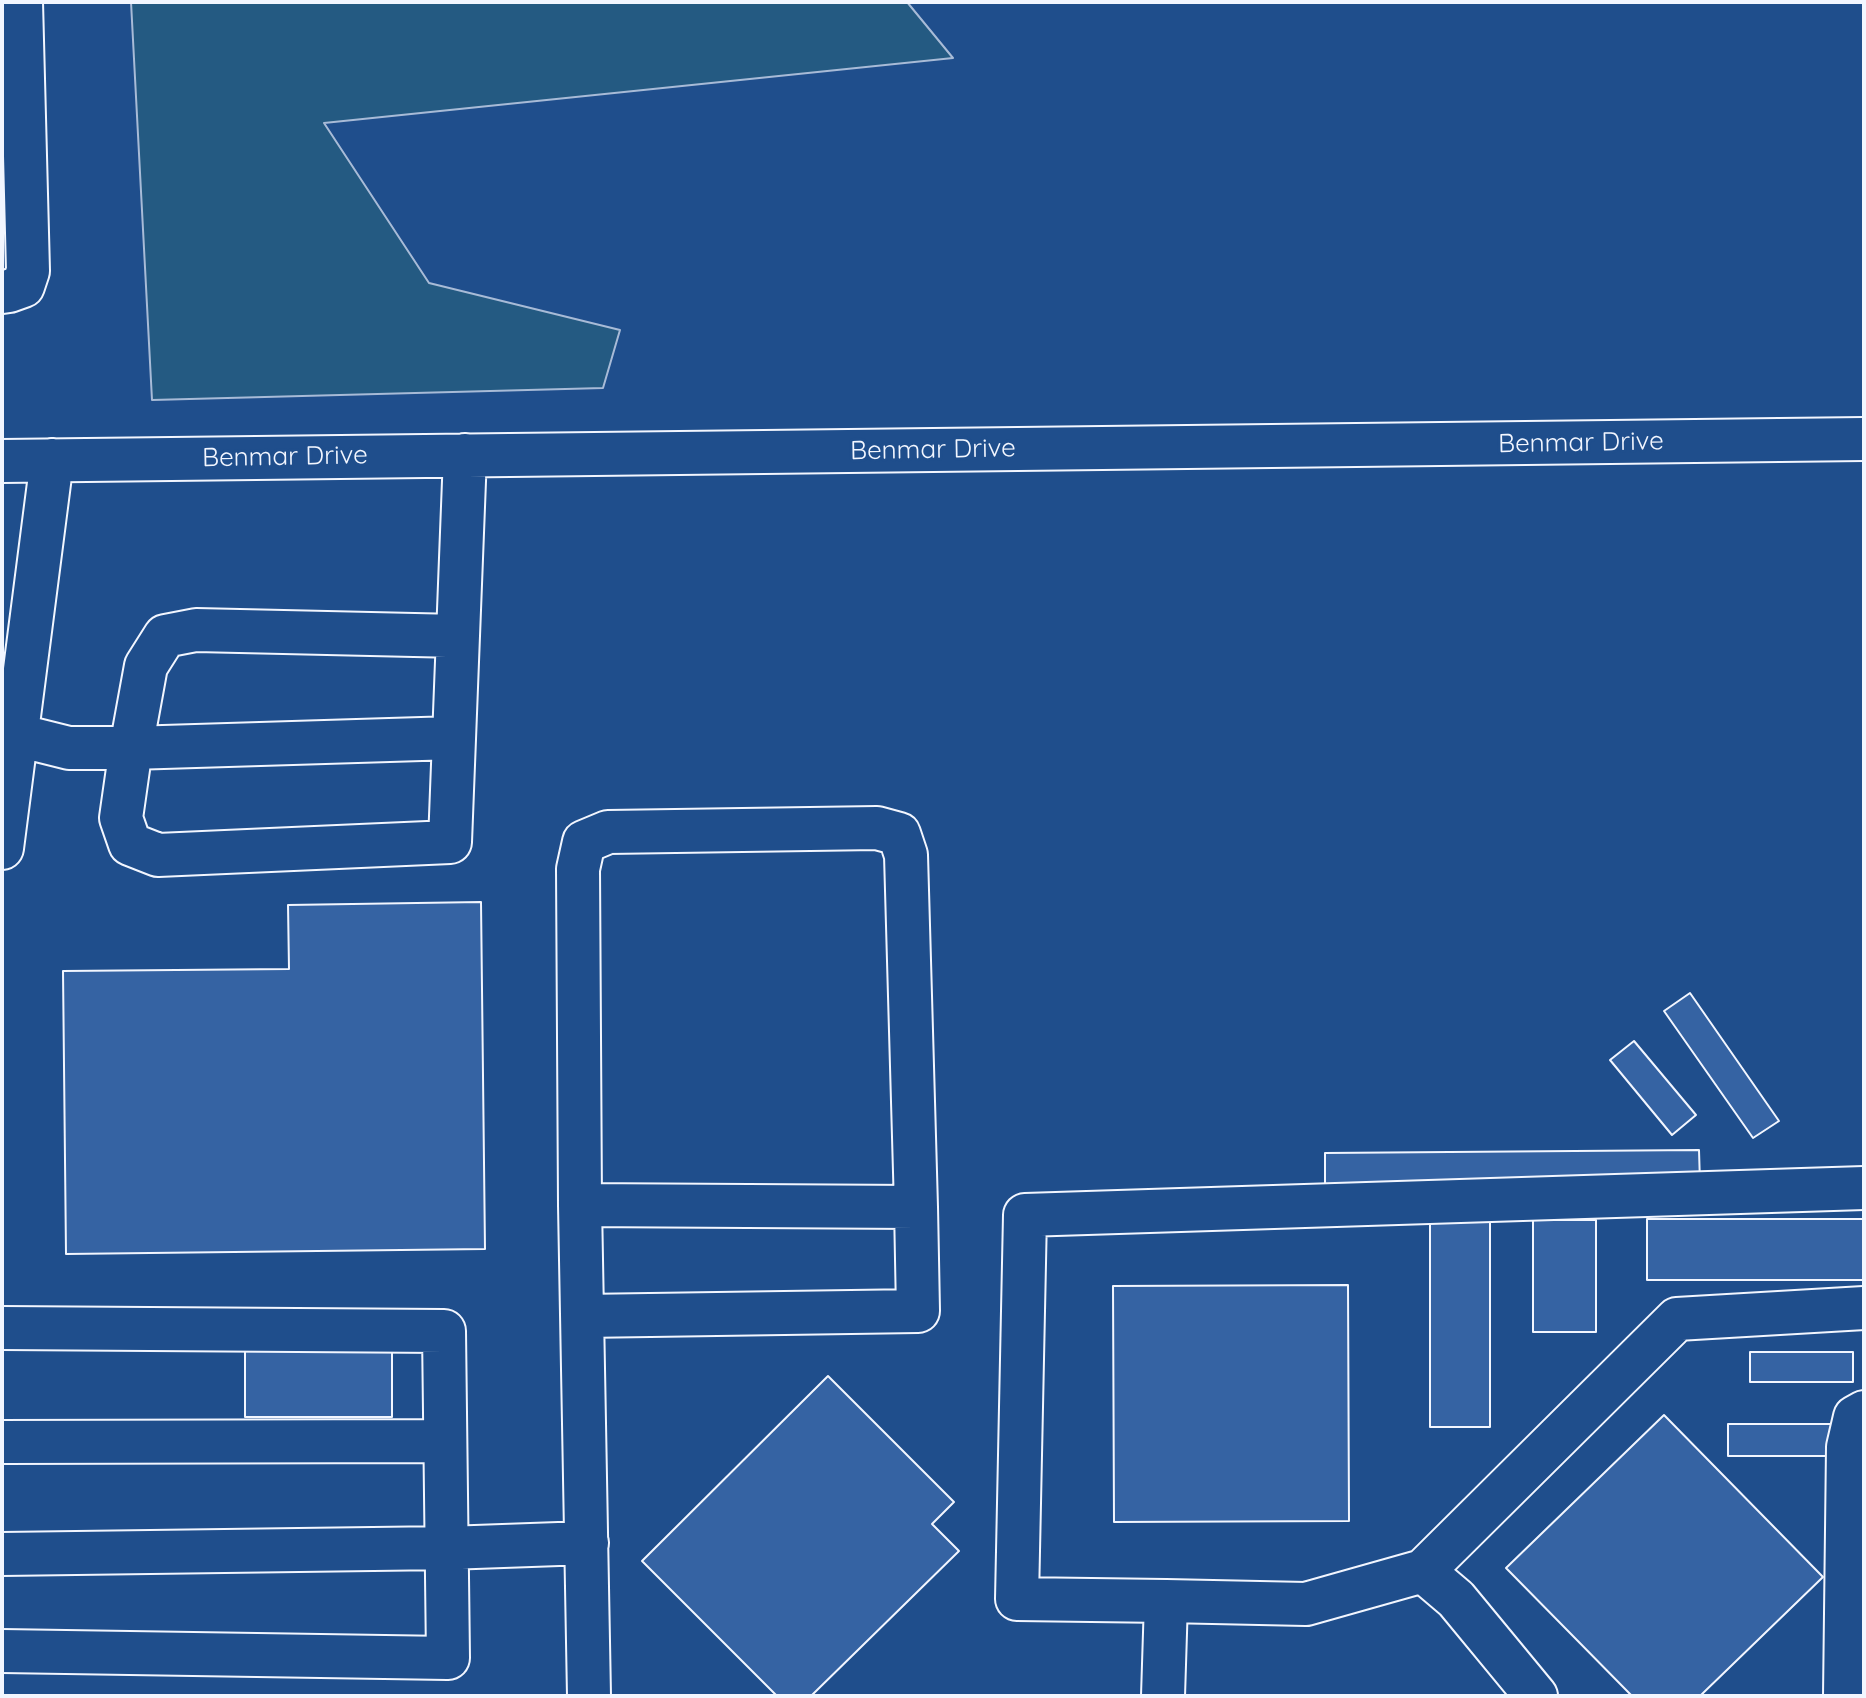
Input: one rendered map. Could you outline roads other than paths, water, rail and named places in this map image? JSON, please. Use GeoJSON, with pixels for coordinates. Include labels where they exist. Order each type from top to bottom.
{"type":"FeatureCollection","features":[{"type":"Feature","properties":{"kind":"street"},"geometry":{"type":"LineString","coordinates":[[2,292],[23,286],[28,271],[21,2]]}},
{"type":"Feature","properties":{"kind":"street","name":"Benmar Drive"},"geometry":{"type":"LineString","coordinates":[[2,461],[1864,439]]}},
{"type":"Feature","properties":{"kind":"street"},"geometry":{"type":"LineString","coordinates":[[458,636],[196,630],[165,636],[146,666],[131,748],[121,818],[130,844],[158,855],[450,842],[454,738],[458,636],[465,455]]}},
{"type":"Feature","properties":{"kind":"street"},"geometry":{"type":"LineString","coordinates":[[2,848],[52,460]]}},
{"type":"Feature","properties":{"kind":"street"},"geometry":{"type":"LineString","coordinates":[[17,735],[69,748],[454,738]]}},
{"type":"Feature","properties":{"kind":"street"},"geometry":{"type":"LineString","coordinates":[[583,1316],[918,1311],[906,855],[899,834],[877,828],[608,832],[584,842],[578,869],[580,1205],[589,1696]]}},
{"type":"Feature","properties":{"kind":"street"},"geometry":{"type":"LineString","coordinates":[[1864,1188],[1025,1215],[1017,1599],[1306,1604],[1423,1571],[1677,1319],[1864,1308]]}},
{"type":"Feature","properties":{"kind":"street"},"geometry":{"type":"LineString","coordinates":[[580,1205],[916,1207]]}},
{"type":"Feature","properties":{"kind":"street"},"geometry":{"type":"LineString","coordinates":[[2,1328],[444,1331],[448,1658],[2,1651]]}},
{"type":"Feature","properties":{"kind":"street"},"geometry":{"type":"LineString","coordinates":[[1845,1696],[1848,1447],[1855,1417],[1864,1412]]}},
{"type":"Feature","properties":{"kind":"street"},"geometry":{"type":"LineString","coordinates":[[2,1442],[445,1441]]}},
{"type":"Feature","properties":{"kind":"street"},"geometry":{"type":"LineString","coordinates":[[2,1554],[587,1543]]}},
{"type":"Feature","properties":{"kind":"street"},"geometry":{"type":"LineString","coordinates":[[1423,1571],[1456,1599],[1536,1696]]}},
{"type":"Feature","properties":{"kind":"street"},"geometry":{"type":"LineString","coordinates":[[1163,1696],[1166,1601]]}}]}
